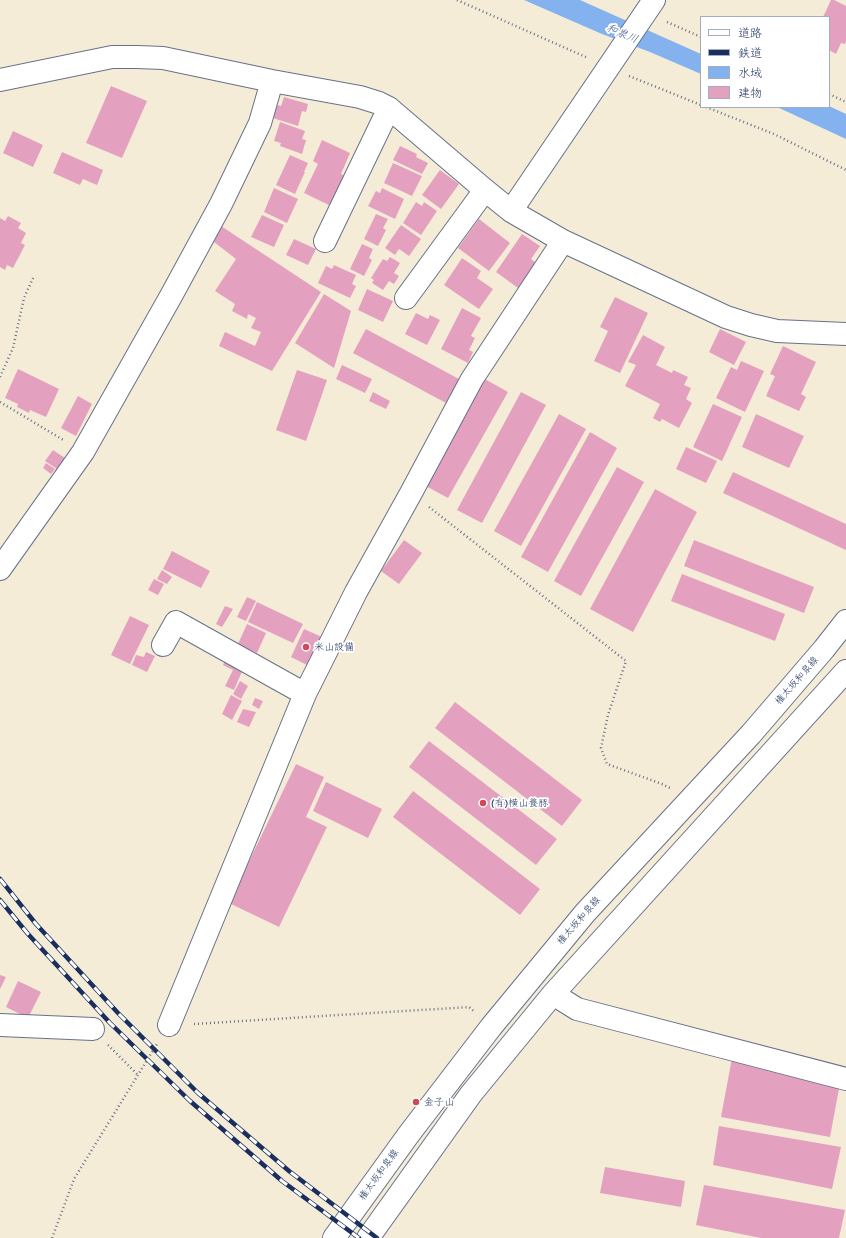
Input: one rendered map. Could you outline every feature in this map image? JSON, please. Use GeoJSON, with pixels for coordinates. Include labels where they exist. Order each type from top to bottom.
{"type":"FeatureCollection","features":[{"type":"Feature","properties":{"kind":"street"},"geometry":{"type":"LineString","coordinates":[[519,200],[648,9]]}},
{"type":"Feature","properties":{"kind":"street"},"geometry":{"type":"LineString","coordinates":[[0,80],[112,57],[163,58],[272,81],[360,97],[389,108],[485,190],[519,200],[563,241],[726,317],[777,331],[846,334]]}},
{"type":"Feature","properties":{"kind":"street"},"geometry":{"type":"LineString","coordinates":[[0,569],[83,452],[221,204],[260,123],[272,81]]}},
{"type":"Feature","properties":{"kind":"street"},"geometry":{"type":"LineString","coordinates":[[325,241],[389,108]]}},
{"type":"Feature","properties":{"kind":"street"},"geometry":{"type":"LineString","coordinates":[[406,298],[485,190]]}},
{"type":"Feature","properties":{"kind":"street"},"geometry":{"type":"LineString","coordinates":[[169,1025],[305,694],[356,592],[472,379],[563,241]]}},
{"type":"Feature","properties":{"kind":"street"},"geometry":{"type":"LineString","coordinates":[[163,646],[176,622],[305,694]]}},
{"type":"Feature","properties":{"kind":"street","name":"権太坂和泉線"},"geometry":{"type":"LineString","coordinates":[[334,1238],[409,1134],[491,1026],[585,913],[751,734],[846,622]]}},
{"type":"Feature","properties":{"kind":"street"},"geometry":{"type":"LineString","coordinates":[[368,1238],[471,1094],[553,994],[846,671]]}},
{"type":"Feature","properties":{"kind":"street"},"geometry":{"type":"LineString","coordinates":[[553,994],[577,1009],[846,1079]]}},
{"type":"Feature","properties":{"kind":"street"},"geometry":{"type":"LineString","coordinates":[[0,1025],[93,1029]]}},
{"type":"Feature","properties":{"kind":"path"},"geometry":{"type":"LineString","coordinates":[[457,0],[611,62],[625,75],[700,105]]}},
{"type":"Feature","properties":{"kind":"path"},"geometry":{"type":"LineString","coordinates":[[648,9],[663,20],[700,37]]}},
{"type":"Feature","properties":{"kind":"path"},"geometry":{"type":"LineString","coordinates":[[830,94],[846,102]]}},
{"type":"Feature","properties":{"kind":"path"},"geometry":{"type":"LineString","coordinates":[[709,108],[774,134],[846,170]]}},
{"type":"Feature","properties":{"kind":"path"},"geometry":{"type":"LineString","coordinates":[[0,377],[14,348],[24,298],[34,276]]}},
{"type":"Feature","properties":{"kind":"path"},"geometry":{"type":"LineString","coordinates":[[0,402],[83,452]]}},
{"type":"Feature","properties":{"kind":"path"},"geometry":{"type":"LineString","coordinates":[[411,493],[626,661],[608,714],[601,748],[607,764],[662,784],[671,789],[684,805]]}},
{"type":"Feature","properties":{"kind":"path"},"geometry":{"type":"LineString","coordinates":[[52,1238],[74,1179],[169,1025],[469,1007],[491,1026]]}},
{"type":"Feature","properties":{"kind":"path"},"geometry":{"type":"LineString","coordinates":[[93,1029],[138,1075]]}},
{"type":"Feature","properties":{"kind":"water","name":"和泉川"},"geometry":{"type":"Polygon","coordinates":[[[524,0],[580,0],[700,54],[700,74],[650,52],[602,34],[524,0]]]}},
{"type":"Feature","properties":{"kind":"water"},"geometry":{"type":"Polygon","coordinates":[[[830,106],[846,114],[846,139],[779,108],[830,108],[830,106]]]}},
{"type":"Feature","properties":{"kind":"building"},"geometry":{"type":"Polygon","coordinates":[[[831,0],[846,6],[846,41],[845,44],[841,43],[836,54],[830,51],[830,16],[823,16],[831,0]]]}},
{"type":"Feature","properties":{"kind":"building"},"geometry":{"type":"Polygon","coordinates":[[[111,86],[147,101],[122,158],[86,143],[111,86]]]}},
{"type":"Feature","properties":{"kind":"building"},"geometry":{"type":"Polygon","coordinates":[[[284,97],[308,104],[306,112],[302,111],[298,126],[273,118],[277,105],[281,106],[284,97]]]}},
{"type":"Feature","properties":{"kind":"building"},"geometry":{"type":"Polygon","coordinates":[[[280,122],[305,131],[302,139],[306,140],[302,154],[280,146],[281,143],[274,141],[280,122]]]}},
{"type":"Feature","properties":{"kind":"building"},"geometry":{"type":"Polygon","coordinates":[[[13,131],[43,145],[33,167],[3,153],[13,131]]]}},
{"type":"Feature","properties":{"kind":"building"},"geometry":{"type":"Polygon","coordinates":[[[322,140],[350,153],[341,174],[345,176],[331,206],[304,193],[318,164],[313,161],[322,140]]]}},
{"type":"Feature","properties":{"kind":"building"},"geometry":{"type":"Polygon","coordinates":[[[400,146],[417,154],[416,157],[428,163],[422,174],[393,160],[400,146]]]}},
{"type":"Feature","properties":{"kind":"building"},"geometry":{"type":"Polygon","coordinates":[[[62,152],[103,170],[97,185],[83,179],[80,185],[53,173],[62,152]]]}},
{"type":"Feature","properties":{"kind":"building"},"geometry":{"type":"Polygon","coordinates":[[[290,155],[308,163],[295,194],[276,185],[290,155]]]}},
{"type":"Feature","properties":{"kind":"building"},"geometry":{"type":"Polygon","coordinates":[[[393,163],[422,176],[412,196],[384,183],[393,163]]]}},
{"type":"Feature","properties":{"kind":"building"},"geometry":{"type":"Polygon","coordinates":[[[440,170],[459,184],[441,209],[422,195],[440,170]]]}},
{"type":"Feature","properties":{"kind":"building"},"geometry":{"type":"Polygon","coordinates":[[[274,188],[298,199],[287,223],[264,212],[274,188]]]}},
{"type":"Feature","properties":{"kind":"building"},"geometry":{"type":"Polygon","coordinates":[[[382,188],[404,199],[395,219],[368,206],[376,191],[380,193],[382,188]]]}},
{"type":"Feature","properties":{"kind":"building"},"geometry":{"type":"Polygon","coordinates":[[[416,202],[422,206],[424,202],[437,211],[421,235],[403,223],[416,202]]]}},
{"type":"Feature","properties":{"kind":"building"},"geometry":{"type":"Polygon","coordinates":[[[376,214],[388,219],[383,228],[386,230],[378,246],[364,239],[376,214]]]}},
{"type":"Feature","properties":{"kind":"building"},"geometry":{"type":"Polygon","coordinates":[[[262,215],[284,225],[274,247],[251,237],[262,215]]]}},
{"type":"Feature","properties":{"kind":"building"},"geometry":{"type":"Polygon","coordinates":[[[8,216],[21,223],[18,228],[26,233],[21,243],[25,245],[13,268],[7,265],[5,270],[0,267],[0,218],[5,221],[8,216]]]}},
{"type":"Feature","properties":{"kind":"building"},"geometry":{"type":"Polygon","coordinates":[[[479,219],[510,243],[489,271],[458,248],[479,219]]]}},
{"type":"Feature","properties":{"kind":"building"},"geometry":{"type":"Polygon","coordinates":[[[401,225],[421,239],[409,256],[399,249],[395,255],[385,248],[401,225]]]}},
{"type":"Feature","properties":{"kind":"building"},"geometry":{"type":"Polygon","coordinates":[[[221,226],[321,292],[272,371],[219,346],[225,332],[255,346],[261,332],[251,328],[256,318],[248,314],[247,319],[232,311],[235,304],[215,291],[236,259],[214,242],[221,226]]]}},
{"type":"Feature","properties":{"kind":"building"},"geometry":{"type":"Polygon","coordinates":[[[522,234],[540,246],[531,259],[536,263],[518,288],[496,272],[522,234]]]}},
{"type":"Feature","properties":{"kind":"building"},"geometry":{"type":"Polygon","coordinates":[[[294,239],[316,249],[308,265],[286,255],[294,239]]]}},
{"type":"Feature","properties":{"kind":"building"},"geometry":{"type":"Polygon","coordinates":[[[362,244],[373,249],[369,258],[372,260],[364,276],[350,269],[362,244]]]}},
{"type":"Feature","properties":{"kind":"building"},"geometry":{"type":"Polygon","coordinates":[[[390,257],[400,263],[394,273],[399,276],[394,284],[389,281],[383,290],[372,283],[374,280],[371,278],[383,259],[387,261],[390,257]]]}},
{"type":"Feature","properties":{"kind":"building"},"geometry":{"type":"Polygon","coordinates":[[[462,258],[481,271],[477,278],[493,289],[479,309],[444,285],[462,258]]]}},
{"type":"Feature","properties":{"kind":"building"},"geometry":{"type":"Polygon","coordinates":[[[334,265],[356,275],[352,284],[356,286],[350,298],[318,283],[326,266],[332,269],[334,265]]]}},
{"type":"Feature","properties":{"kind":"building"},"geometry":{"type":"Polygon","coordinates":[[[367,289],[393,301],[383,322],[358,310],[367,289]]]}},
{"type":"Feature","properties":{"kind":"building"},"geometry":{"type":"Polygon","coordinates":[[[324,294],[351,311],[334,368],[295,343],[324,294]]]}},
{"type":"Feature","properties":{"kind":"building"},"geometry":{"type":"Polygon","coordinates":[[[615,297],[648,313],[620,373],[594,361],[608,331],[600,327],[615,297]]]}},
{"type":"Feature","properties":{"kind":"building"},"geometry":{"type":"Polygon","coordinates":[[[462,308],[481,318],[471,336],[475,338],[469,350],[473,352],[468,363],[441,349],[462,308]]]}},
{"type":"Feature","properties":{"kind":"building"},"geometry":{"type":"Polygon","coordinates":[[[416,313],[428,319],[430,315],[440,320],[427,345],[405,334],[416,313]]]}},
{"type":"Feature","properties":{"kind":"building"},"geometry":{"type":"Polygon","coordinates":[[[366,329],[459,379],[446,403],[353,353],[366,329]]]}},
{"type":"Feature","properties":{"kind":"building"},"geometry":{"type":"Polygon","coordinates":[[[720,329],[746,342],[734,365],[709,352],[720,329]]]}},
{"type":"Feature","properties":{"kind":"building"},"geometry":{"type":"Polygon","coordinates":[[[643,335],[665,347],[656,365],[672,373],[673,370],[688,377],[684,385],[691,388],[686,399],[692,403],[679,428],[662,419],[660,422],[653,418],[660,404],[625,386],[636,365],[628,362],[643,335]]]}},
{"type":"Feature","properties":{"kind":"building"},"geometry":{"type":"Polygon","coordinates":[[[783,346],[816,362],[801,394],[806,397],[799,411],[766,396],[775,376],[770,374],[783,346]]]}},
{"type":"Feature","properties":{"kind":"building"},"geometry":{"type":"Polygon","coordinates":[[[741,361],[764,371],[745,412],[716,398],[731,367],[737,370],[741,361]]]}},
{"type":"Feature","properties":{"kind":"building"},"geometry":{"type":"Polygon","coordinates":[[[342,365],[372,379],[365,393],[336,379],[342,365]]]}},
{"type":"Feature","properties":{"kind":"building"},"geometry":{"type":"Polygon","coordinates":[[[18,369],[59,389],[46,417],[30,410],[29,413],[17,407],[18,404],[5,398],[18,369]]]}},
{"type":"Feature","properties":{"kind":"building"},"geometry":{"type":"Polygon","coordinates":[[[297,370],[327,380],[306,441],[276,430],[297,370]]]}},
{"type":"Feature","properties":{"kind":"building"},"geometry":{"type":"Polygon","coordinates":[[[483,378],[508,392],[448,498],[424,485],[483,378]]]}},
{"type":"Feature","properties":{"kind":"building"},"geometry":{"type":"Polygon","coordinates":[[[373,392],[390,401],[386,409],[369,401],[373,392]]]}},
{"type":"Feature","properties":{"kind":"building"},"geometry":{"type":"Polygon","coordinates":[[[521,392],[546,405],[482,523],[457,510],[521,392]]]}},
{"type":"Feature","properties":{"kind":"building"},"geometry":{"type":"Polygon","coordinates":[[[78,396],[92,404],[76,436],[61,428],[78,396]]]}},
{"type":"Feature","properties":{"kind":"building"},"geometry":{"type":"Polygon","coordinates":[[[713,404],[742,417],[722,461],[693,447],[713,404]]]}},
{"type":"Feature","properties":{"kind":"building"},"geometry":{"type":"Polygon","coordinates":[[[559,414],[586,429],[521,546],[494,531],[559,414]]]}},
{"type":"Feature","properties":{"kind":"building"},"geometry":{"type":"Polygon","coordinates":[[[756,414],[804,436],[789,468],[742,447],[756,414]]]}},
{"type":"Feature","properties":{"kind":"building"},"geometry":{"type":"Polygon","coordinates":[[[590,432],[617,448],[548,572],[521,557],[590,432]]]}},
{"type":"Feature","properties":{"kind":"building"},"geometry":{"type":"Polygon","coordinates":[[[686,447],[717,461],[706,483],[676,469],[686,447]]]}},
{"type":"Feature","properties":{"kind":"building"},"geometry":{"type":"Polygon","coordinates":[[[53,450],[68,460],[60,471],[45,461],[53,450]]]}},
{"type":"Feature","properties":{"kind":"building"},"geometry":{"type":"Polygon","coordinates":[[[46,463],[55,469],[51,474],[43,468],[46,463]]]}},
{"type":"Feature","properties":{"kind":"building"},"geometry":{"type":"Polygon","coordinates":[[[617,467],[644,482],[581,596],[554,581],[617,467]]]}},
{"type":"Feature","properties":{"kind":"building"},"geometry":{"type":"Polygon","coordinates":[[[733,472],[846,524],[846,550],[723,493],[733,472]]]}},
{"type":"Feature","properties":{"kind":"building"},"geometry":{"type":"Polygon","coordinates":[[[655,489],[697,512],[633,632],[590,609],[655,489]]]}},
{"type":"Feature","properties":{"kind":"building"},"geometry":{"type":"Polygon","coordinates":[[[404,540],[422,553],[399,584],[381,571],[404,540]]]}},
{"type":"Feature","properties":{"kind":"building"},"geometry":{"type":"Polygon","coordinates":[[[694,540],[814,587],[804,613],[684,566],[694,540]]]}},
{"type":"Feature","properties":{"kind":"building"},"geometry":{"type":"Polygon","coordinates":[[[172,551],[210,571],[201,588],[163,569],[172,551]]]}},
{"type":"Feature","properties":{"kind":"building"},"geometry":{"type":"Polygon","coordinates":[[[162,570],[172,577],[167,584],[157,579],[162,570]]]}},
{"type":"Feature","properties":{"kind":"building"},"geometry":{"type":"Polygon","coordinates":[[[682,574],[785,614],[775,641],[671,601],[682,574]]]}},
{"type":"Feature","properties":{"kind":"building"},"geometry":{"type":"Polygon","coordinates":[[[154,579],[164,584],[158,595],[148,590],[154,579]]]}},
{"type":"Feature","properties":{"kind":"building"},"geometry":{"type":"Polygon","coordinates":[[[247,597],[256,601],[246,621],[237,617],[247,597]]]}},
{"type":"Feature","properties":{"kind":"building"},"geometry":{"type":"Polygon","coordinates":[[[257,602],[303,624],[293,643],[248,622],[257,602]]]}},
{"type":"Feature","properties":{"kind":"building"},"geometry":{"type":"Polygon","coordinates":[[[225,606],[233,609],[222,627],[216,624],[225,606]]]}},
{"type":"Feature","properties":{"kind":"building"},"geometry":{"type":"Polygon","coordinates":[[[130,616],[149,625],[130,664],[111,655],[130,616]]]}},
{"type":"Feature","properties":{"kind":"building"},"geometry":{"type":"Polygon","coordinates":[[[247,624],[266,633],[257,653],[238,644],[247,624]]]}},
{"type":"Feature","properties":{"kind":"building","name":"米山設備"},"geometry":{"type":"Polygon","coordinates":[[[304,629],[322,637],[309,666],[291,657],[304,629]]]}},
{"type":"Feature","properties":{"kind":"building"},"geometry":{"type":"Polygon","coordinates":[[[146,652],[155,656],[147,672],[132,665],[136,655],[144,657],[146,652]]]}},
{"type":"Feature","properties":{"kind":"building"},"geometry":{"type":"Polygon","coordinates":[[[225,660],[243,669],[234,690],[225,686],[233,670],[223,665],[225,660]]]}},
{"type":"Feature","properties":{"kind":"building"},"geometry":{"type":"Polygon","coordinates":[[[240,681],[248,686],[241,699],[233,694],[240,681]]]}},
{"type":"Feature","properties":{"kind":"building"},"geometry":{"type":"Polygon","coordinates":[[[231,695],[242,701],[232,720],[222,714],[231,695]]]}},
{"type":"Feature","properties":{"kind":"building"},"geometry":{"type":"Polygon","coordinates":[[[255,698],[263,701],[259,709],[252,705],[255,698]]]}},
{"type":"Feature","properties":{"kind":"building","name":"(有)横山養豚"},"geometry":{"type":"Polygon","coordinates":[[[455,702],[582,800],[562,826],[435,728],[455,702]]]}},
{"type":"Feature","properties":{"kind":"building"},"geometry":{"type":"Polygon","coordinates":[[[243,709],[256,712],[249,727],[237,722],[243,709]]]}},
{"type":"Feature","properties":{"kind":"building","name":"(有)横山養豚"},"geometry":{"type":"Polygon","coordinates":[[[429,741],[557,839],[536,865],[409,767],[429,741]]]}},
{"type":"Feature","properties":{"kind":"building"},"geometry":{"type":"Polygon","coordinates":[[[296,764],[324,777],[306,817],[327,827],[279,927],[229,903],[296,764]]]}},
{"type":"Feature","properties":{"kind":"building"},"geometry":{"type":"Polygon","coordinates":[[[326,782],[382,809],[368,838],[313,811],[326,782]]]}},
{"type":"Feature","properties":{"kind":"building"},"geometry":{"type":"Polygon","coordinates":[[[413,791],[540,889],[520,915],[393,817],[413,791]]]}},
{"type":"Feature","properties":{"kind":"building"},"geometry":{"type":"Polygon","coordinates":[[[0,975],[6,977],[0,989],[0,975]]]}},
{"type":"Feature","properties":{"kind":"building"},"geometry":{"type":"Polygon","coordinates":[[[18,981],[41,992],[28,1018],[6,1007],[18,981]]]}},
{"type":"Feature","properties":{"kind":"building"},"geometry":{"type":"Polygon","coordinates":[[[732,1058],[841,1078],[830,1137],[721,1117],[732,1058]]]}},
{"type":"Feature","properties":{"kind":"building"},"geometry":{"type":"Polygon","coordinates":[[[719,1126],[841,1147],[832,1189],[713,1165],[719,1126]]]}},
{"type":"Feature","properties":{"kind":"building"},"geometry":{"type":"Polygon","coordinates":[[[605,1167],[685,1181],[681,1207],[600,1193],[605,1167]]]}},
{"type":"Feature","properties":{"kind":"building"},"geometry":{"type":"Polygon","coordinates":[[[704,1185],[845,1210],[839,1238],[761,1238],[696,1225],[704,1185]]]}},
{"type":"Feature","properties":{"kind":"railway"},"geometry":{"type":"LineString","coordinates":[[0,879],[36,924],[118,1013],[198,1093],[289,1171],[377,1238]]}},
{"type":"Feature","properties":{"kind":"railway"},"geometry":{"type":"LineString","coordinates":[[0,900],[28,934],[110,1023],[190,1101],[282,1181],[359,1238]]}},
{"type":"Feature","properties":{"kind":"place","name":"米山設備"},"geometry":{"type":"Point","coordinates":[306,647]}},
{"type":"Feature","properties":{"kind":"place","name":"(有)横山養豚"},"geometry":{"type":"Point","coordinates":[483,803]}},
{"type":"Feature","properties":{"kind":"place","name":"金子山"},"geometry":{"type":"Point","coordinates":[416,1102]}}]}
